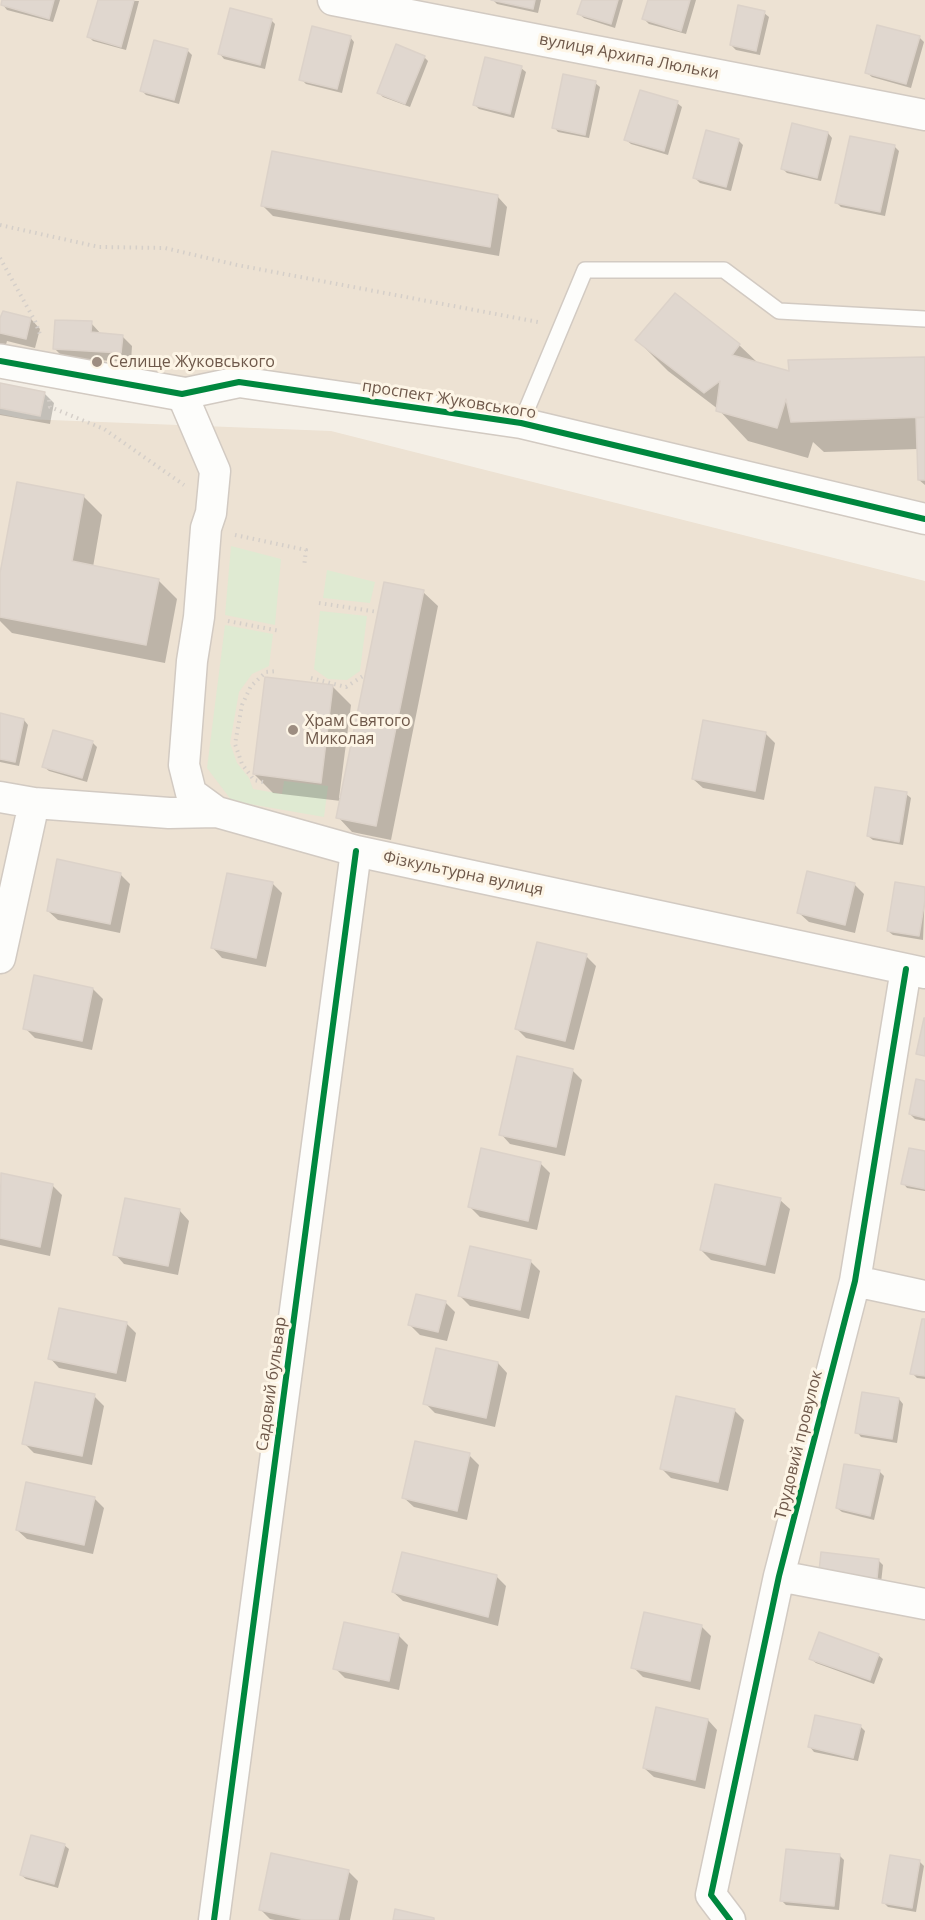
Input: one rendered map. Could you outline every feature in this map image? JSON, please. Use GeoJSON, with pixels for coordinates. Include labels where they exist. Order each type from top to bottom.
{"type":"FeatureCollection","features":[{"type":"Feature","properties":{"kind":"street","name":"вулиця Архипа Люльки"},"geometry":{"type":"LineString","coordinates":[[333,0],[925,115]]}},
{"type":"Feature","properties":{"kind":"street","name":"проспект Жуковського"},"geometry":{"type":"LineString","coordinates":[[0,361],[182,394],[239,382],[521,423],[925,519]]}},
{"type":"Feature","properties":{"kind":"street"},"geometry":{"type":"LineString","coordinates":[[182,394],[214,471],[210,513],[206,528],[199,617],[192,661],[184,765],[191,793],[217,812]]}},
{"type":"Feature","properties":{"kind":"street","name":"Фізкультурна вулиця"},"geometry":{"type":"LineString","coordinates":[[0,797],[34,803],[169,813],[217,812],[356,851],[916,971]]}},
{"type":"Feature","properties":{"kind":"street"},"geometry":{"type":"LineString","coordinates":[[0,957],[34,803]]}},
{"type":"Feature","properties":{"kind":"street","name":"Садовий бульвар"},"geometry":{"type":"LineString","coordinates":[[214,1920],[356,851]]}},
{"type":"Feature","properties":{"kind":"street","name":"Трудовий провулок"},"geometry":{"type":"LineString","coordinates":[[730,1920],[711,1895],[779,1576],[855,1281],[916,971]]}},
{"type":"Feature","properties":{"kind":"street"},"geometry":{"type":"LineString","coordinates":[[855,1281],[925,1296]]}},
{"type":"Feature","properties":{"kind":"street"},"geometry":{"type":"LineString","coordinates":[[779,1576],[925,1604]]}},
{"type":"Feature","properties":{"kind":"lane"},"geometry":{"type":"LineString","coordinates":[[521,423],[585,270],[724,270],[779,311],[925,319]]}},
{"type":"Feature","properties":{"kind":"path"},"geometry":{"type":"LineString","coordinates":[[0,225],[99,247],[165,248],[237,265],[561,327]]}},
{"type":"Feature","properties":{"kind":"path"},"geometry":{"type":"LineString","coordinates":[[0,258],[35,321],[41,338]]}},
{"type":"Feature","properties":{"kind":"path"},"geometry":{"type":"LineString","coordinates":[[50,407],[104,429],[190,489]]}},
{"type":"Feature","properties":{"kind":"path"},"geometry":{"type":"LineString","coordinates":[[206,528],[306,550],[304,567]]}},
{"type":"Feature","properties":{"kind":"path"},"geometry":{"type":"LineString","coordinates":[[319,603],[378,612]]}},
{"type":"Feature","properties":{"kind":"path"},"geometry":{"type":"LineString","coordinates":[[199,617],[280,631]]}},
{"type":"Feature","properties":{"kind":"path"},"geometry":{"type":"LineString","coordinates":[[263,782],[254,780],[242,764],[235,744],[242,705],[251,686],[266,672],[276,671]]}},
{"type":"Feature","properties":{"kind":"path"},"geometry":{"type":"LineString","coordinates":[[310,678],[346,687],[366,674]]}},
{"type":"Feature","properties":{"kind":"shaded area"},"geometry":{"type":"Polygon","coordinates":[[[0,0],[925,0],[925,512],[532,418],[181,388],[0,354],[0,0]]]}},
{"type":"Feature","properties":{"kind":"shaded area"},"geometry":{"type":"Polygon","coordinates":[[[0,414],[25,419],[331,431],[925,581],[925,1920],[0,1920],[0,414]]]}},
{"type":"Feature","properties":{"kind":"green space"},"geometry":{"type":"Polygon","coordinates":[[[231,546],[281,559],[275,625],[225,615],[231,546]]]}},
{"type":"Feature","properties":{"kind":"green space"},"geometry":{"type":"Polygon","coordinates":[[[327,570],[375,582],[370,603],[323,598],[327,570]]]}},
{"type":"Feature","properties":{"kind":"green space"},"geometry":{"type":"Polygon","coordinates":[[[320,611],[367,616],[360,671],[347,680],[328,679],[314,669],[320,611]]]}},
{"type":"Feature","properties":{"kind":"green space"},"geometry":{"type":"Polygon","coordinates":[[[225,625],[273,634],[269,666],[252,674],[239,692],[230,743],[237,763],[249,778],[253,789],[282,794],[284,781],[328,786],[324,817],[232,801],[207,768],[225,625]]]}},
{"type":"Feature","properties":{"kind":"building"},"geometry":{"type":"Polygon","coordinates":[[[2,0],[54,0],[49,19],[1,5],[2,0]]]}},
{"type":"Feature","properties":{"kind":"building"},"geometry":{"type":"Polygon","coordinates":[[[98,0],[134,0],[121,47],[87,37],[98,0]]]}},
{"type":"Feature","properties":{"kind":"building"},"geometry":{"type":"Polygon","coordinates":[[[491,0],[535,0],[533,9],[491,0]]]}},
{"type":"Feature","properties":{"kind":"building"},"geometry":{"type":"Polygon","coordinates":[[[582,0],[618,0],[611,24],[577,14],[582,0]]]}},
{"type":"Feature","properties":{"kind":"building"},"geometry":{"type":"Polygon","coordinates":[[[648,0],[690,0],[681,31],[642,19],[648,0]]]}},
{"type":"Feature","properties":{"kind":"building"},"geometry":{"type":"Polygon","coordinates":[[[738,5],[765,11],[756,51],[730,45],[738,5]]]}},
{"type":"Feature","properties":{"kind":"building"},"geometry":{"type":"Polygon","coordinates":[[[230,8],[272,19],[260,65],[218,54],[230,8]]]}},
{"type":"Feature","properties":{"kind":"building"},"geometry":{"type":"Polygon","coordinates":[[[877,25],[920,36],[906,84],[865,73],[877,25]]]}},
{"type":"Feature","properties":{"kind":"building"},"geometry":{"type":"Polygon","coordinates":[[[312,26],[351,36],[337,89],[299,80],[312,26]]]}},
{"type":"Feature","properties":{"kind":"building"},"geometry":{"type":"Polygon","coordinates":[[[154,40],[188,49],[174,100],[140,91],[154,40]]]}},
{"type":"Feature","properties":{"kind":"building"},"geometry":{"type":"Polygon","coordinates":[[[396,44],[425,56],[405,104],[377,93],[396,44]]]}},
{"type":"Feature","properties":{"kind":"building"},"geometry":{"type":"Polygon","coordinates":[[[485,57],[522,66],[510,114],[473,105],[485,57]]]}},
{"type":"Feature","properties":{"kind":"building"},"geometry":{"type":"Polygon","coordinates":[[[563,74],[596,81],[585,135],[552,128],[563,74]]]}},
{"type":"Feature","properties":{"kind":"building"},"geometry":{"type":"Polygon","coordinates":[[[640,90],[678,101],[664,151],[624,140],[640,90]]]}},
{"type":"Feature","properties":{"kind":"building"},"geometry":{"type":"Polygon","coordinates":[[[792,123],[828,132],[817,178],[781,169],[792,123]]]}},
{"type":"Feature","properties":{"kind":"building"},"geometry":{"type":"Polygon","coordinates":[[[706,130],[739,139],[726,187],[693,178],[706,130]]]}},
{"type":"Feature","properties":{"kind":"building"},"geometry":{"type":"Polygon","coordinates":[[[850,136],[895,145],[880,212],[835,203],[850,136]]]}},
{"type":"Feature","properties":{"kind":"building"},"geometry":{"type":"Polygon","coordinates":[[[272,151],[498,195],[490,247],[261,206],[272,151]]]}},
{"type":"Feature","properties":{"kind":"building"},"geometry":{"type":"Polygon","coordinates":[[[675,293],[740,344],[732,355],[789,371],[788,360],[925,357],[925,417],[791,422],[786,399],[777,428],[716,411],[720,381],[704,393],[635,340],[675,293]]]}},
{"type":"Feature","properties":{"kind":"building"},"geometry":{"type":"Polygon","coordinates":[[[3,311],[31,318],[26,339],[0,333],[0,318],[3,311]]]}},
{"type":"Feature","properties":{"kind":"building"},"geometry":{"type":"Polygon","coordinates":[[[55,320],[92,321],[91,332],[123,335],[121,353],[53,349],[55,320]]]}},
{"type":"Feature","properties":{"kind":"building"},"geometry":{"type":"Polygon","coordinates":[[[0,383],[45,392],[40,416],[0,408],[0,383]]]}},
{"type":"Feature","properties":{"kind":"building"},"geometry":{"type":"Polygon","coordinates":[[[925,417],[925,480],[918,480],[916,418],[925,417]]]}},
{"type":"Feature","properties":{"kind":"building"},"geometry":{"type":"Polygon","coordinates":[[[17,482],[84,495],[72,561],[159,579],[146,645],[0,617],[0,573],[17,482]]]}},
{"type":"Feature","properties":{"kind":"building"},"geometry":{"type":"Polygon","coordinates":[[[384,582],[424,590],[376,826],[336,818],[384,582]]]}},
{"type":"Feature","properties":{"kind":"building","name":"Храм Святого Миколая"},"geometry":{"type":"Polygon","coordinates":[[[265,677],[333,685],[321,783],[253,774],[265,677]]]}},
{"type":"Feature","properties":{"kind":"building"},"geometry":{"type":"Polygon","coordinates":[[[0,713],[24,719],[15,762],[0,759],[0,713]]]}},
{"type":"Feature","properties":{"kind":"building"},"geometry":{"type":"Polygon","coordinates":[[[703,720],[766,732],[755,791],[692,779],[703,720]]]}},
{"type":"Feature","properties":{"kind":"building"},"geometry":{"type":"Polygon","coordinates":[[[53,730],[93,741],[82,778],[42,767],[53,730]]]}},
{"type":"Feature","properties":{"kind":"building"},"geometry":{"type":"Polygon","coordinates":[[[875,787],[907,792],[899,842],[867,836],[875,787]]]}},
{"type":"Feature","properties":{"kind":"building"},"geometry":{"type":"Polygon","coordinates":[[[57,859],[121,873],[110,924],[47,911],[57,859]]]}},
{"type":"Feature","properties":{"kind":"building"},"geometry":{"type":"Polygon","coordinates":[[[807,871],[855,883],[845,925],[797,913],[807,871]]]}},
{"type":"Feature","properties":{"kind":"building"},"geometry":{"type":"Polygon","coordinates":[[[227,873],[273,882],[256,958],[211,948],[227,873]]]}},
{"type":"Feature","properties":{"kind":"building"},"geometry":{"type":"Polygon","coordinates":[[[895,882],[925,887],[919,936],[887,931],[895,882]]]}},
{"type":"Feature","properties":{"kind":"building"},"geometry":{"type":"Polygon","coordinates":[[[537,942],[587,954],[565,1041],[515,1029],[537,942]]]}},
{"type":"Feature","properties":{"kind":"building"},"geometry":{"type":"Polygon","coordinates":[[[34,975],[93,988],[82,1041],[23,1029],[34,975]]]}},
{"type":"Feature","properties":{"kind":"building"},"geometry":{"type":"Polygon","coordinates":[[[925,1018],[925,1056],[916,1054],[925,1018]]]}},
{"type":"Feature","properties":{"kind":"building"},"geometry":{"type":"Polygon","coordinates":[[[517,1056],[573,1069],[556,1147],[499,1135],[517,1056]]]}},
{"type":"Feature","properties":{"kind":"building"},"geometry":{"type":"Polygon","coordinates":[[[916,1079],[925,1081],[925,1118],[909,1114],[916,1079]]]}},
{"type":"Feature","properties":{"kind":"building"},"geometry":{"type":"Polygon","coordinates":[[[481,1148],[541,1162],[528,1221],[468,1207],[481,1148]]]}},
{"type":"Feature","properties":{"kind":"building"},"geometry":{"type":"Polygon","coordinates":[[[909,1148],[925,1151],[925,1189],[901,1184],[909,1148]]]}},
{"type":"Feature","properties":{"kind":"building"},"geometry":{"type":"Polygon","coordinates":[[[1,1173],[53,1184],[40,1247],[0,1238],[1,1173]]]}},
{"type":"Feature","properties":{"kind":"building"},"geometry":{"type":"Polygon","coordinates":[[[715,1184],[781,1198],[765,1265],[700,1250],[715,1184]]]}},
{"type":"Feature","properties":{"kind":"building"},"geometry":{"type":"Polygon","coordinates":[[[125,1198],[180,1209],[168,1266],[113,1255],[125,1198]]]}},
{"type":"Feature","properties":{"kind":"building"},"geometry":{"type":"Polygon","coordinates":[[[470,1246],[531,1260],[520,1310],[458,1296],[470,1246]]]}},
{"type":"Feature","properties":{"kind":"building"},"geometry":{"type":"Polygon","coordinates":[[[416,1294],[446,1301],[438,1332],[408,1325],[416,1294]]]}},
{"type":"Feature","properties":{"kind":"building"},"geometry":{"type":"Polygon","coordinates":[[[59,1308],[127,1322],[116,1373],[48,1359],[59,1308]]]}},
{"type":"Feature","properties":{"kind":"building"},"geometry":{"type":"Polygon","coordinates":[[[922,1319],[925,1319],[925,1376],[910,1374],[922,1319]]]}},
{"type":"Feature","properties":{"kind":"building"},"geometry":{"type":"Polygon","coordinates":[[[436,1348],[498,1362],[486,1418],[423,1404],[436,1348]]]}},
{"type":"Feature","properties":{"kind":"building"},"geometry":{"type":"Polygon","coordinates":[[[35,1382],[95,1394],[82,1456],[22,1444],[35,1382]]]}},
{"type":"Feature","properties":{"kind":"building"},"geometry":{"type":"Polygon","coordinates":[[[862,1392],[899,1398],[892,1439],[855,1433],[862,1392]]]}},
{"type":"Feature","properties":{"kind":"building"},"geometry":{"type":"Polygon","coordinates":[[[676,1396],[735,1409],[718,1482],[660,1469],[676,1396]]]}},
{"type":"Feature","properties":{"kind":"building"},"geometry":{"type":"Polygon","coordinates":[[[415,1441],[470,1453],[457,1511],[402,1498],[415,1441]]]}},
{"type":"Feature","properties":{"kind":"building"},"geometry":{"type":"Polygon","coordinates":[[[844,1464],[880,1470],[870,1516],[836,1508],[844,1464]]]}},
{"type":"Feature","properties":{"kind":"building"},"geometry":{"type":"Polygon","coordinates":[[[26,1482],[95,1497],[84,1545],[16,1530],[26,1482]]]}},
{"type":"Feature","properties":{"kind":"building"},"geometry":{"type":"Polygon","coordinates":[[[402,1552],[497,1575],[488,1617],[392,1592],[402,1552]]]}},
{"type":"Feature","properties":{"kind":"building"},"geometry":{"type":"Polygon","coordinates":[[[821,1552],[879,1559],[876,1588],[818,1581],[821,1552]]]}},
{"type":"Feature","properties":{"kind":"building"},"geometry":{"type":"Polygon","coordinates":[[[644,1612],[702,1625],[690,1681],[631,1668],[644,1612]]]}},
{"type":"Feature","properties":{"kind":"building"},"geometry":{"type":"Polygon","coordinates":[[[344,1622],[399,1634],[389,1681],[333,1669],[344,1622]]]}},
{"type":"Feature","properties":{"kind":"building"},"geometry":{"type":"Polygon","coordinates":[[[819,1632],[879,1654],[870,1680],[809,1659],[819,1632]]]}},
{"type":"Feature","properties":{"kind":"building"},"geometry":{"type":"Polygon","coordinates":[[[656,1707],[708,1719],[695,1780],[643,1768],[656,1707]]]}},
{"type":"Feature","properties":{"kind":"building"},"geometry":{"type":"Polygon","coordinates":[[[815,1715],[861,1725],[853,1758],[808,1747],[815,1715]]]}},
{"type":"Feature","properties":{"kind":"building"},"geometry":{"type":"Polygon","coordinates":[[[31,1835],[65,1844],[54,1884],[20,1875],[31,1835]]]}},
{"type":"Feature","properties":{"kind":"building"},"geometry":{"type":"Polygon","coordinates":[[[786,1849],[840,1854],[834,1906],[780,1901],[786,1849]]]}},
{"type":"Feature","properties":{"kind":"building"},"geometry":{"type":"Polygon","coordinates":[[[271,1853],[349,1870],[338,1920],[305,1920],[259,1910],[271,1853]]]}},
{"type":"Feature","properties":{"kind":"building"},"geometry":{"type":"Polygon","coordinates":[[[890,1855],[920,1860],[912,1908],[882,1903],[890,1855]]]}},
{"type":"Feature","properties":{"kind":"building"},"geometry":{"type":"Polygon","coordinates":[[[395,1909],[434,1918],[434,1920],[393,1920],[395,1909]]]}},
{"type":"Feature","properties":{"kind":"cycle path"},"geometry":{"type":"LineString","coordinates":[[0,361],[182,394],[239,382],[521,423],[925,519]]}},
{"type":"Feature","properties":{"kind":"cycle path"},"geometry":{"type":"LineString","coordinates":[[214,1920],[356,851]]}},
{"type":"Feature","properties":{"kind":"cycle path"},"geometry":{"type":"LineString","coordinates":[[730,1920],[711,1895],[779,1576],[855,1281],[906,969]]}},
{"type":"Feature","properties":{"kind":"place","name":"Селище Жуковського"},"geometry":{"type":"Point","coordinates":[97,362]}},
{"type":"Feature","properties":{"kind":"place","name":"Храм Святого Миколая"},"geometry":{"type":"Point","coordinates":[293,730]}}]}
